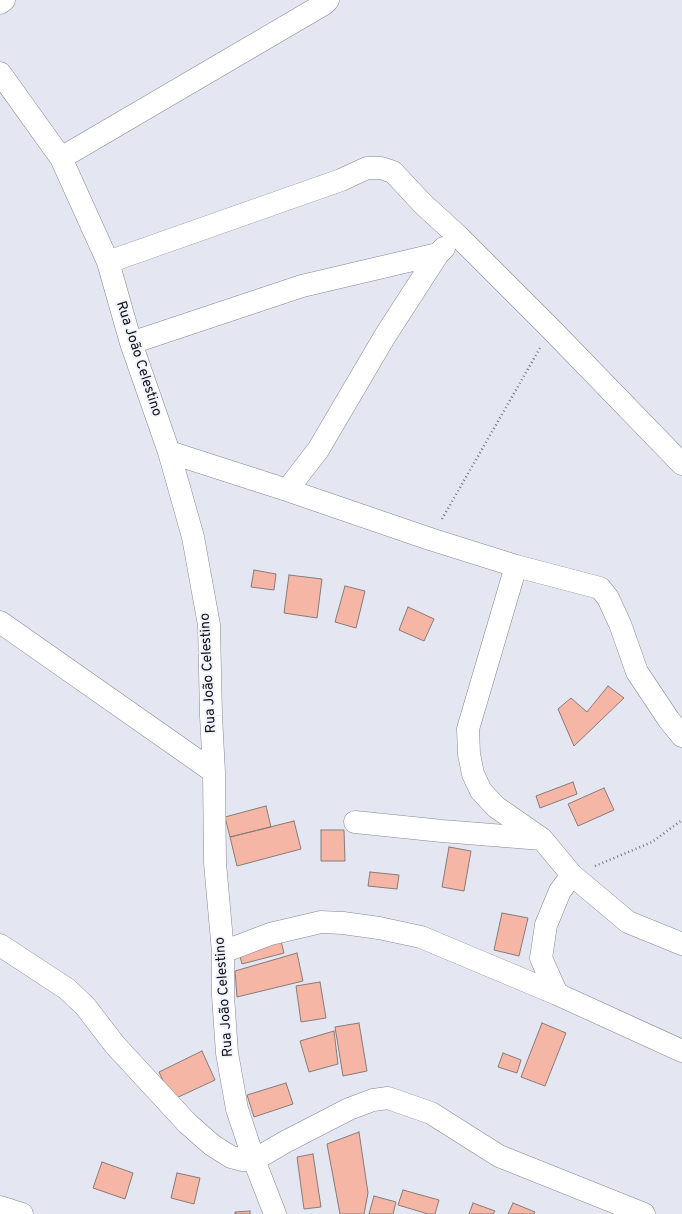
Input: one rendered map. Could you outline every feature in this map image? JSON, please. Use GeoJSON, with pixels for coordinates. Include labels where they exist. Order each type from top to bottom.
{"type":"FeatureCollection","features":[{"type":"Feature","properties":{"kind":"street"},"geometry":{"type":"LineString","coordinates":[[0,3],[4,0]]}},
{"type":"Feature","properties":{"kind":"street"},"geometry":{"type":"LineString","coordinates":[[61,158],[324,4],[328,0]]}},
{"type":"Feature","properties":{"kind":"street","name":"Rua João Celestino"},"geometry":{"type":"LineString","coordinates":[[0,73],[61,158],[108,262],[131,343],[168,452],[193,537],[209,625],[214,772],[215,864],[223,952],[223,996],[227,1053],[237,1109],[254,1160],[275,1214]]}},
{"type":"Feature","properties":{"kind":"street"},"geometry":{"type":"LineString","coordinates":[[108,262],[341,180],[367,168],[381,168],[393,172],[424,205],[458,236],[551,329],[682,464]]}},
{"type":"Feature","properties":{"kind":"street"},"geometry":{"type":"LineString","coordinates":[[287,490],[318,450],[385,336],[438,254],[458,236]]}},
{"type":"Feature","properties":{"kind":"street"},"geometry":{"type":"LineString","coordinates":[[131,343],[302,286],[438,254]]}},
{"type":"Feature","properties":{"kind":"street"},"geometry":{"type":"LineString","coordinates":[[168,452],[287,490],[430,540],[516,566],[600,588],[608,598],[637,672],[669,720],[682,736]]}},
{"type":"Feature","properties":{"kind":"street"},"geometry":{"type":"LineString","coordinates":[[516,566],[468,730],[469,754],[473,774],[481,792],[496,807],[542,839],[572,875],[628,922],[682,944]]}},
{"type":"Feature","properties":{"kind":"street"},"geometry":{"type":"LineString","coordinates":[[0,622],[214,772]]}},
{"type":"Feature","properties":{"kind":"street"},"geometry":{"type":"LineString","coordinates":[[355,822],[542,839]]}},
{"type":"Feature","properties":{"kind":"street"},"geometry":{"type":"LineString","coordinates":[[557,994],[540,958],[546,925],[560,891],[572,875]]}},
{"type":"Feature","properties":{"kind":"street"},"geometry":{"type":"LineString","coordinates":[[223,952],[270,934],[321,922],[343,923],[378,928],[421,937],[557,994],[682,1051]]}},
{"type":"Feature","properties":{"kind":"street"},"geometry":{"type":"LineString","coordinates":[[0,945],[68,989],[85,1006],[115,1045],[187,1123],[212,1145],[230,1157],[243,1160],[254,1160],[349,1109],[373,1100],[388,1098],[431,1113],[499,1156],[644,1214]]}},
{"type":"Feature","properties":{"kind":"street"},"geometry":{"type":"LineString","coordinates":[[0,1207],[22,1214]]}},
{"type":"Feature","properties":{"kind":"path"},"geometry":{"type":"LineString","coordinates":[[430,540],[551,329]]}},
{"type":"Feature","properties":{"kind":"path"},"geometry":{"type":"LineString","coordinates":[[572,875],[652,842],[682,820]]}},
{"type":"Feature","properties":{"kind":"building"},"geometry":{"type":"Polygon","coordinates":[[[254,570],[276,574],[274,590],[251,587],[254,570]]]}},
{"type":"Feature","properties":{"kind":"building"},"geometry":{"type":"Polygon","coordinates":[[[289,575],[322,579],[317,618],[284,613],[289,575]]]}},
{"type":"Feature","properties":{"kind":"building"},"geometry":{"type":"Polygon","coordinates":[[[345,586],[365,591],[356,628],[335,622],[345,586]]]}},
{"type":"Feature","properties":{"kind":"building"},"geometry":{"type":"Polygon","coordinates":[[[408,607],[434,619],[424,641],[399,630],[408,607]]]}},
{"type":"Feature","properties":{"kind":"building"},"geometry":{"type":"Polygon","coordinates":[[[608,686],[624,698],[574,746],[558,709],[571,698],[587,712],[608,686]]]}},
{"type":"Feature","properties":{"kind":"building"},"geometry":{"type":"Polygon","coordinates":[[[573,782],[577,794],[540,808],[536,796],[573,782]]]}},
{"type":"Feature","properties":{"kind":"building"},"geometry":{"type":"Polygon","coordinates":[[[604,788],[614,810],[578,826],[568,804],[604,788]]]}},
{"type":"Feature","properties":{"kind":"building"},"geometry":{"type":"Polygon","coordinates":[[[266,806],[271,827],[230,837],[225,817],[266,806]]]}},
{"type":"Feature","properties":{"kind":"building"},"geometry":{"type":"Polygon","coordinates":[[[294,821],[301,849],[237,866],[230,837],[294,821]]]}},
{"type":"Feature","properties":{"kind":"building"},"geometry":{"type":"Polygon","coordinates":[[[321,830],[344,830],[345,861],[321,861],[321,830]]]}},
{"type":"Feature","properties":{"kind":"building"},"geometry":{"type":"Polygon","coordinates":[[[449,847],[471,851],[464,891],[442,887],[449,847]]]}},
{"type":"Feature","properties":{"kind":"building"},"geometry":{"type":"Polygon","coordinates":[[[370,872],[399,875],[397,889],[368,886],[370,872]]]}},
{"type":"Feature","properties":{"kind":"building"},"geometry":{"type":"Polygon","coordinates":[[[502,913],[528,918],[519,956],[494,950],[502,913]]]}},
{"type":"Feature","properties":{"kind":"building"},"geometry":{"type":"Polygon","coordinates":[[[280,937],[284,953],[242,964],[238,949],[280,937]]]}},
{"type":"Feature","properties":{"kind":"building"},"geometry":{"type":"Polygon","coordinates":[[[297,953],[303,981],[237,997],[235,971],[297,953]]]}},
{"type":"Feature","properties":{"kind":"building"},"geometry":{"type":"Polygon","coordinates":[[[320,982],[326,1018],[301,1022],[296,986],[320,982]]]}},
{"type":"Feature","properties":{"kind":"building"},"geometry":{"type":"Polygon","coordinates":[[[359,1023],[367,1071],[343,1076],[335,1027],[359,1023]]]}},
{"type":"Feature","properties":{"kind":"building"},"geometry":{"type":"Polygon","coordinates":[[[542,1023],[566,1033],[545,1086],[521,1077],[542,1023]]]}},
{"type":"Feature","properties":{"kind":"building"},"geometry":{"type":"Polygon","coordinates":[[[334,1031],[338,1064],[309,1072],[300,1041],[334,1031]]]}},
{"type":"Feature","properties":{"kind":"building"},"geometry":{"type":"Polygon","coordinates":[[[202,1051],[215,1080],[172,1100],[159,1072],[202,1051]]]}},
{"type":"Feature","properties":{"kind":"building"},"geometry":{"type":"Polygon","coordinates":[[[503,1053],[521,1060],[517,1073],[498,1067],[503,1053]]]}},
{"type":"Feature","properties":{"kind":"building"},"geometry":{"type":"Polygon","coordinates":[[[286,1083],[293,1104],[254,1117],[247,1095],[286,1083]]]}},
{"type":"Feature","properties":{"kind":"building"},"geometry":{"type":"Polygon","coordinates":[[[359,1132],[368,1193],[364,1214],[340,1214],[327,1144],[359,1132]]]}},
{"type":"Feature","properties":{"kind":"building"},"geometry":{"type":"Polygon","coordinates":[[[313,1154],[321,1207],[304,1209],[297,1157],[313,1154]]]}},
{"type":"Feature","properties":{"kind":"building"},"geometry":{"type":"Polygon","coordinates":[[[102,1162],[133,1173],[125,1199],[93,1188],[102,1162]]]}},
{"type":"Feature","properties":{"kind":"building"},"geometry":{"type":"Polygon","coordinates":[[[177,1173],[200,1178],[194,1204],[171,1198],[177,1173]]]}},
{"type":"Feature","properties":{"kind":"building"},"geometry":{"type":"Polygon","coordinates":[[[403,1190],[439,1200],[435,1214],[428,1214],[398,1205],[403,1190]]]}},
{"type":"Feature","properties":{"kind":"building"},"geometry":{"type":"Polygon","coordinates":[[[374,1196],[396,1202],[393,1214],[369,1214],[374,1196]]]}},
{"type":"Feature","properties":{"kind":"building"},"geometry":{"type":"Polygon","coordinates":[[[473,1203],[495,1211],[493,1214],[469,1214],[473,1203]]]}},
{"type":"Feature","properties":{"kind":"building"},"geometry":{"type":"Polygon","coordinates":[[[513,1203],[535,1212],[534,1214],[508,1214],[513,1203]]]}},
{"type":"Feature","properties":{"kind":"building"},"geometry":{"type":"Polygon","coordinates":[[[250,1211],[250,1214],[235,1214],[235,1212],[250,1211]]]}}]}
